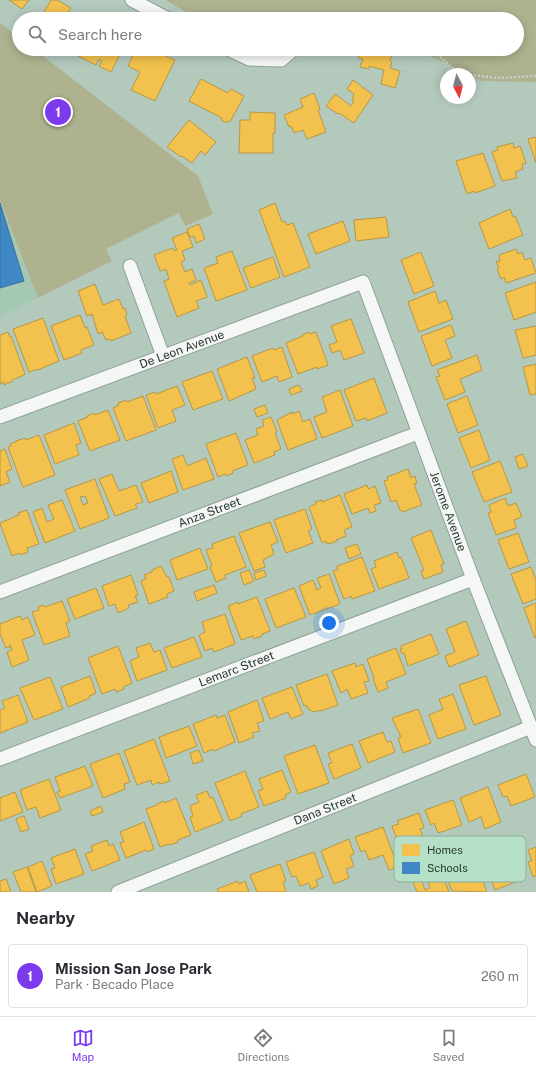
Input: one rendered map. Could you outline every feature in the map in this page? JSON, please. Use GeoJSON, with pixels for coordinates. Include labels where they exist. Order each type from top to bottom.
{"type":"FeatureCollection","features":[{"type":"Feature","properties":{"kind":"street"},"geometry":{"type":"LineString","coordinates":[[132,0],[155,12]]}},
{"type":"Feature","properties":{"kind":"street"},"geometry":{"type":"LineString","coordinates":[[243,56],[249,59],[280,60],[285,56]]}},
{"type":"Feature","properties":{"kind":"street"},"geometry":{"type":"LineString","coordinates":[[130,266],[163,356]]}},
{"type":"Feature","properties":{"kind":"street","name":"De Leon Avenue"},"geometry":{"type":"LineString","coordinates":[[0,417],[363,282]]}},
{"type":"Feature","properties":{"kind":"street","name":"Jerome Avenue"},"geometry":{"type":"LineString","coordinates":[[363,282],[473,579],[536,740]]}},
{"type":"Feature","properties":{"kind":"street","name":"Anza Street"},"geometry":{"type":"LineString","coordinates":[[0,592],[418,433]]}},
{"type":"Feature","properties":{"kind":"street","name":"Lemarc Street"},"geometry":{"type":"LineString","coordinates":[[0,759],[473,579]]}},
{"type":"Feature","properties":{"kind":"street","name":"Dana Street"},"geometry":{"type":"LineString","coordinates":[[118,892],[531,727]]}},
{"type":"Feature","properties":{"kind":"path"},"geometry":{"type":"LineString","coordinates":[[439,56],[452,68]]}},
{"type":"Feature","properties":{"kind":"path"},"geometry":{"type":"LineString","coordinates":[[476,76],[497,78],[536,76]]}},
{"type":"Feature","properties":{"kind":"shaded area"},"geometry":{"type":"Polygon","coordinates":[[[166,0],[536,0],[536,82],[482,81],[476,78],[476,68],[455,68],[430,56],[524,56],[524,12],[186,12],[166,0]]]}},
{"type":"Feature","properties":{"kind":"shaded area"},"geometry":{"type":"Polygon","coordinates":[[[0,23],[12,32],[12,56],[43,56],[198,176],[213,214],[185,226],[179,213],[106,249],[112,261],[38,298],[0,200],[0,23]]]}},
{"type":"Feature","properties":{"kind":"shaded area"},"geometry":{"type":"Polygon","coordinates":[[[0,200],[38,298],[0,317],[0,200]]]}},
{"type":"Feature","properties":{"kind":"building: Homes"},"geometry":{"type":"Polygon","coordinates":[[[9,0],[29,0],[22,9],[9,0]]]}},
{"type":"Feature","properties":{"kind":"building: Homes"},"geometry":{"type":"Polygon","coordinates":[[[51,0],[57,0],[71,8],[68,12],[44,12],[51,0]]]}},
{"type":"Feature","properties":{"kind":"building: Homes"},"geometry":{"type":"Polygon","coordinates":[[[78,56],[119,56],[111,72],[99,66],[102,61],[99,59],[96,65],[78,56]]]}},
{"type":"Feature","properties":{"kind":"building: Homes"},"geometry":{"type":"Polygon","coordinates":[[[133,56],[166,56],[175,60],[155,101],[131,90],[140,72],[128,66],[133,56]]]}},
{"type":"Feature","properties":{"kind":"building: Homes"},"geometry":{"type":"Polygon","coordinates":[[[359,56],[391,56],[390,61],[392,62],[390,68],[400,71],[395,88],[381,84],[384,70],[369,66],[369,69],[360,67],[363,59],[358,58],[359,56]]]}},
{"type":"Feature","properties":{"kind":"building: Homes"},"geometry":{"type":"Polygon","coordinates":[[[201,79],[228,93],[231,89],[244,96],[230,122],[228,121],[227,123],[221,120],[222,118],[189,101],[201,79]]]}},
{"type":"Feature","properties":{"kind":"building: Homes"},"geometry":{"type":"Polygon","coordinates":[[[353,80],[373,95],[354,123],[326,106],[335,94],[351,106],[354,102],[352,100],[354,94],[347,89],[353,80]]]}},
{"type":"Feature","properties":{"kind":"building: Homes"},"geometry":{"type":"Polygon","coordinates":[[[314,93],[326,132],[307,139],[303,130],[294,133],[291,126],[289,127],[284,115],[303,107],[300,99],[314,93]]]}},
{"type":"Feature","properties":{"kind":"building: Homes"},"geometry":{"type":"Polygon","coordinates":[[[250,112],[275,113],[273,153],[239,153],[240,120],[250,120],[250,112]]]}},
{"type":"Feature","properties":{"kind":"building: Homes"},"geometry":{"type":"Polygon","coordinates":[[[189,120],[216,142],[205,155],[201,151],[192,163],[167,147],[189,120]]]}},
{"type":"Feature","properties":{"kind":"building: Homes"},"geometry":{"type":"Polygon","coordinates":[[[536,137],[536,163],[528,139],[536,137]]]}},
{"type":"Feature","properties":{"kind":"building: Homes"},"geometry":{"type":"Polygon","coordinates":[[[513,143],[514,148],[520,146],[526,163],[522,164],[523,169],[515,172],[517,178],[502,181],[492,152],[498,150],[497,147],[513,143]]]}},
{"type":"Feature","properties":{"kind":"building: Homes"},"geometry":{"type":"Polygon","coordinates":[[[483,153],[495,186],[475,193],[474,191],[467,194],[456,161],[483,153]]]}},
{"type":"Feature","properties":{"kind":"building: Homes"},"geometry":{"type":"Polygon","coordinates":[[[275,203],[282,222],[285,221],[287,225],[293,223],[310,267],[284,277],[259,210],[275,203]]]}},
{"type":"Feature","properties":{"kind":"building: Homes"},"geometry":{"type":"Polygon","coordinates":[[[510,209],[513,217],[515,216],[523,235],[489,249],[479,223],[510,209]]]}},
{"type":"Feature","properties":{"kind":"building: Homes"},"geometry":{"type":"Polygon","coordinates":[[[386,217],[389,237],[356,241],[354,220],[386,217]]]}},
{"type":"Feature","properties":{"kind":"building: Homes"},"geometry":{"type":"Polygon","coordinates":[[[343,221],[350,241],[316,254],[308,234],[343,221]]]}},
{"type":"Feature","properties":{"kind":"building: Homes"},"geometry":{"type":"Polygon","coordinates":[[[199,224],[205,239],[196,243],[194,236],[190,237],[187,229],[199,224]]]}},
{"type":"Feature","properties":{"kind":"building: Homes"},"geometry":{"type":"Polygon","coordinates":[[[187,232],[193,247],[182,251],[185,260],[181,262],[185,272],[192,269],[196,280],[189,283],[190,285],[201,280],[207,297],[196,301],[199,308],[177,317],[164,281],[169,279],[166,269],[160,271],[154,255],[173,248],[174,251],[177,250],[172,238],[187,232]]]}},
{"type":"Feature","properties":{"kind":"building: Homes"},"geometry":{"type":"Polygon","coordinates":[[[516,249],[518,254],[522,252],[525,260],[531,258],[536,273],[506,283],[504,277],[501,279],[496,262],[500,261],[499,255],[516,249]]]}},
{"type":"Feature","properties":{"kind":"building: Homes"},"geometry":{"type":"Polygon","coordinates":[[[232,251],[247,290],[216,301],[204,268],[218,263],[216,257],[232,251]]]}},
{"type":"Feature","properties":{"kind":"building: Homes"},"geometry":{"type":"Polygon","coordinates":[[[421,252],[434,286],[414,294],[401,260],[421,252]]]}},
{"type":"Feature","properties":{"kind":"building: Homes"},"geometry":{"type":"Polygon","coordinates":[[[273,257],[280,277],[251,288],[243,268],[273,257]]]}},
{"type":"Feature","properties":{"kind":"building: Homes"},"geometry":{"type":"Polygon","coordinates":[[[536,282],[536,312],[514,320],[505,293],[536,282]]]}},
{"type":"Feature","properties":{"kind":"building: Homes"},"geometry":{"type":"Polygon","coordinates":[[[95,284],[103,305],[119,299],[123,309],[125,308],[127,315],[125,316],[131,333],[111,341],[110,339],[106,340],[102,332],[98,334],[92,314],[87,316],[78,291],[95,284]]]}},
{"type":"Feature","properties":{"kind":"building: Homes"},"geometry":{"type":"Polygon","coordinates":[[[435,291],[439,303],[446,300],[453,319],[419,332],[408,302],[435,291]]]}},
{"type":"Feature","properties":{"kind":"building: Homes"},"geometry":{"type":"Polygon","coordinates":[[[80,315],[85,328],[87,327],[94,345],[81,350],[82,353],[64,360],[51,326],[80,315]]]}},
{"type":"Feature","properties":{"kind":"building: Homes"},"geometry":{"type":"Polygon","coordinates":[[[43,318],[59,361],[38,370],[29,372],[13,329],[43,318]]]}},
{"type":"Feature","properties":{"kind":"building: Homes"},"geometry":{"type":"Polygon","coordinates":[[[351,319],[364,353],[344,360],[340,350],[332,353],[329,345],[337,342],[331,326],[351,319]]]}},
{"type":"Feature","properties":{"kind":"building: Homes"},"geometry":{"type":"Polygon","coordinates":[[[451,325],[455,336],[445,340],[452,358],[432,366],[421,336],[451,325]]]}},
{"type":"Feature","properties":{"kind":"building: Homes"},"geometry":{"type":"Polygon","coordinates":[[[536,326],[536,355],[523,358],[515,330],[536,326]]]}},
{"type":"Feature","properties":{"kind":"building: Homes"},"geometry":{"type":"Polygon","coordinates":[[[8,332],[10,337],[11,336],[25,374],[4,385],[4,382],[0,384],[0,335],[8,332]]]}},
{"type":"Feature","properties":{"kind":"building: Homes"},"geometry":{"type":"Polygon","coordinates":[[[309,332],[310,334],[316,332],[328,365],[317,369],[317,367],[298,374],[286,343],[309,332]]]}},
{"type":"Feature","properties":{"kind":"building: Homes"},"geometry":{"type":"Polygon","coordinates":[[[282,347],[292,377],[279,382],[277,376],[262,382],[252,356],[273,348],[274,350],[282,347]]]}},
{"type":"Feature","properties":{"kind":"building: Homes"},"geometry":{"type":"Polygon","coordinates":[[[477,355],[482,370],[460,379],[465,392],[445,400],[436,377],[440,376],[437,370],[477,355]]]}},
{"type":"Feature","properties":{"kind":"building: Homes"},"geometry":{"type":"Polygon","coordinates":[[[247,357],[255,378],[252,378],[256,389],[229,401],[217,369],[247,357]]]}},
{"type":"Feature","properties":{"kind":"building: Homes"},"geometry":{"type":"Polygon","coordinates":[[[536,364],[536,394],[530,395],[523,367],[536,364]]]}},
{"type":"Feature","properties":{"kind":"building: Homes"},"geometry":{"type":"Polygon","coordinates":[[[212,371],[223,399],[193,410],[182,382],[212,371]]]}},
{"type":"Feature","properties":{"kind":"building: Homes"},"geometry":{"type":"Polygon","coordinates":[[[374,378],[387,413],[367,421],[366,418],[356,421],[344,390],[374,378]]]}},
{"type":"Feature","properties":{"kind":"building: Homes"},"geometry":{"type":"Polygon","coordinates":[[[299,385],[302,391],[291,395],[289,389],[299,385]]]}},
{"type":"Feature","properties":{"kind":"building: Homes"},"geometry":{"type":"Polygon","coordinates":[[[177,386],[185,405],[172,410],[176,421],[158,428],[146,395],[155,392],[156,394],[177,386]]]}},
{"type":"Feature","properties":{"kind":"building: Homes"},"geometry":{"type":"Polygon","coordinates":[[[340,390],[353,426],[322,438],[314,417],[327,412],[322,397],[340,390]]]}},
{"type":"Feature","properties":{"kind":"building: Homes"},"geometry":{"type":"Polygon","coordinates":[[[143,396],[156,430],[126,441],[113,408],[119,405],[118,403],[126,400],[127,402],[143,396]]]}},
{"type":"Feature","properties":{"kind":"building: Homes"},"geometry":{"type":"Polygon","coordinates":[[[467,396],[478,425],[458,433],[447,404],[467,396]]]}},
{"type":"Feature","properties":{"kind":"building: Homes"},"geometry":{"type":"Polygon","coordinates":[[[265,405],[268,413],[257,417],[254,409],[265,405]]]}},
{"type":"Feature","properties":{"kind":"building: Homes"},"geometry":{"type":"Polygon","coordinates":[[[108,410],[120,440],[90,451],[78,421],[94,413],[95,415],[108,410]]]}},
{"type":"Feature","properties":{"kind":"building: Homes"},"geometry":{"type":"Polygon","coordinates":[[[299,411],[303,422],[310,419],[317,439],[288,450],[277,420],[292,412],[292,414],[299,411]]]}},
{"type":"Feature","properties":{"kind":"building: Homes"},"geometry":{"type":"Polygon","coordinates":[[[271,417],[277,432],[275,433],[281,449],[274,452],[275,455],[254,463],[245,440],[258,435],[256,429],[264,426],[262,420],[271,417]]]}},
{"type":"Feature","properties":{"kind":"building: Homes"},"geometry":{"type":"Polygon","coordinates":[[[74,423],[81,443],[76,445],[79,455],[55,464],[44,435],[74,423]]]}},
{"type":"Feature","properties":{"kind":"building: Homes"},"geometry":{"type":"Polygon","coordinates":[[[479,430],[490,460],[471,468],[459,438],[479,430]]]}},
{"type":"Feature","properties":{"kind":"building: Homes"},"geometry":{"type":"Polygon","coordinates":[[[236,433],[248,465],[232,471],[233,473],[226,476],[225,474],[218,477],[206,444],[236,433]]]}},
{"type":"Feature","properties":{"kind":"building: Homes"},"geometry":{"type":"Polygon","coordinates":[[[39,435],[55,475],[23,487],[8,447],[16,441],[25,438],[26,440],[39,435]]]}},
{"type":"Feature","properties":{"kind":"building: Homes"},"geometry":{"type":"Polygon","coordinates":[[[5,449],[12,469],[6,472],[10,482],[0,486],[0,451],[5,449]]]}},
{"type":"Feature","properties":{"kind":"building: Homes"},"geometry":{"type":"Polygon","coordinates":[[[523,454],[528,466],[519,469],[515,457],[523,454]]]}},
{"type":"Feature","properties":{"kind":"building: Homes"},"geometry":{"type":"Polygon","coordinates":[[[183,455],[187,466],[206,458],[214,479],[183,490],[172,459],[183,455]]]}},
{"type":"Feature","properties":{"kind":"building: Homes"},"geometry":{"type":"Polygon","coordinates":[[[500,461],[512,492],[484,502],[472,472],[500,461]]]}},
{"type":"Feature","properties":{"kind":"building: Homes"},"geometry":{"type":"Polygon","coordinates":[[[408,469],[411,478],[415,476],[417,483],[414,484],[422,505],[402,512],[396,500],[391,502],[384,481],[388,480],[387,477],[408,469]]]}},
{"type":"Feature","properties":{"kind":"building: Homes"},"geometry":{"type":"Polygon","coordinates":[[[171,471],[178,492],[149,503],[141,483],[171,471]]]}},
{"type":"Feature","properties":{"kind":"building: Homes"},"geometry":{"type":"Polygon","coordinates":[[[112,474],[119,491],[136,485],[143,502],[135,504],[137,508],[115,516],[99,479],[112,474]]]}},
{"type":"Feature","properties":{"kind":"building: Homes"},"geometry":{"type":"Polygon","coordinates":[[[95,479],[109,518],[80,529],[65,490],[95,479]],[[85,496],[80,497],[83,505],[88,503],[85,496]]]}},
{"type":"Feature","properties":{"kind":"building: Homes"},"geometry":{"type":"Polygon","coordinates":[[[367,485],[368,489],[375,486],[381,503],[374,505],[376,511],[370,513],[368,508],[352,514],[344,494],[367,485]]]}},
{"type":"Feature","properties":{"kind":"building: Homes"},"geometry":{"type":"Polygon","coordinates":[[[340,495],[352,527],[344,530],[346,536],[336,540],[337,541],[329,544],[327,544],[326,541],[322,543],[309,507],[316,504],[315,502],[322,500],[322,502],[340,495]]]}},
{"type":"Feature","properties":{"kind":"building: Homes"},"geometry":{"type":"Polygon","coordinates":[[[505,498],[508,506],[516,503],[522,517],[514,520],[516,528],[496,535],[488,513],[491,512],[489,505],[505,498]]]}},
{"type":"Feature","properties":{"kind":"building: Homes"},"geometry":{"type":"Polygon","coordinates":[[[62,500],[75,531],[45,543],[33,512],[42,508],[47,522],[54,519],[48,505],[62,500]]]}},
{"type":"Feature","properties":{"kind":"building: Homes"},"geometry":{"type":"Polygon","coordinates":[[[305,509],[312,529],[308,531],[313,543],[286,553],[274,520],[305,509]]]}},
{"type":"Feature","properties":{"kind":"building: Homes"},"geometry":{"type":"Polygon","coordinates":[[[27,510],[39,544],[27,548],[28,552],[20,555],[19,553],[12,556],[0,523],[19,515],[18,513],[27,510]]]}},
{"type":"Feature","properties":{"kind":"building: Homes"},"geometry":{"type":"Polygon","coordinates":[[[270,522],[278,542],[271,545],[274,554],[263,560],[265,567],[254,571],[239,533],[270,522]]]}},
{"type":"Feature","properties":{"kind":"building: Homes"},"geometry":{"type":"Polygon","coordinates":[[[431,530],[444,564],[441,565],[443,572],[424,579],[421,571],[424,570],[411,538],[431,530]]]}},
{"type":"Feature","properties":{"kind":"building: Homes"},"geometry":{"type":"Polygon","coordinates":[[[518,533],[529,562],[509,569],[498,540],[518,533]]]}},
{"type":"Feature","properties":{"kind":"building: Homes"},"geometry":{"type":"Polygon","coordinates":[[[234,536],[246,567],[225,575],[226,578],[216,582],[210,567],[212,566],[206,550],[213,548],[212,544],[234,536]]]}},
{"type":"Feature","properties":{"kind":"building: Homes"},"geometry":{"type":"Polygon","coordinates":[[[357,544],[361,554],[349,559],[345,548],[357,544]]]}},
{"type":"Feature","properties":{"kind":"building: Homes"},"geometry":{"type":"Polygon","coordinates":[[[200,548],[208,569],[177,580],[170,560],[200,548]]]}},
{"type":"Feature","properties":{"kind":"building: Homes"},"geometry":{"type":"Polygon","coordinates":[[[397,552],[399,558],[401,557],[409,578],[379,589],[371,569],[376,567],[374,561],[397,552]]]}},
{"type":"Feature","properties":{"kind":"building: Homes"},"geometry":{"type":"Polygon","coordinates":[[[362,557],[375,591],[352,599],[351,596],[344,599],[333,571],[338,570],[337,566],[362,557]]]}},
{"type":"Feature","properties":{"kind":"building: Homes"},"geometry":{"type":"Polygon","coordinates":[[[161,566],[167,577],[169,577],[174,591],[167,594],[168,597],[149,604],[141,581],[146,579],[144,575],[161,566]]]}},
{"type":"Feature","properties":{"kind":"building: Homes"},"geometry":{"type":"Polygon","coordinates":[[[531,567],[536,580],[536,599],[523,604],[511,574],[531,567]]]}},
{"type":"Feature","properties":{"kind":"building: Homes"},"geometry":{"type":"Polygon","coordinates":[[[249,570],[254,581],[244,585],[240,573],[249,570]]]}},
{"type":"Feature","properties":{"kind":"building: Homes"},"geometry":{"type":"Polygon","coordinates":[[[264,570],[266,576],[256,580],[254,573],[264,570]]]}},
{"type":"Feature","properties":{"kind":"building: Homes"},"geometry":{"type":"Polygon","coordinates":[[[329,574],[340,604],[310,615],[299,586],[313,580],[317,590],[321,588],[317,578],[329,574]]]}},
{"type":"Feature","properties":{"kind":"building: Homes"},"geometry":{"type":"Polygon","coordinates":[[[131,575],[138,595],[135,596],[138,602],[128,605],[129,608],[118,613],[115,604],[109,606],[102,586],[131,575]]]}},
{"type":"Feature","properties":{"kind":"building: Homes"},"geometry":{"type":"Polygon","coordinates":[[[214,585],[217,593],[197,601],[194,592],[214,585]]]}},
{"type":"Feature","properties":{"kind":"building: Homes"},"geometry":{"type":"Polygon","coordinates":[[[96,588],[104,608],[75,619],[67,599],[96,588]]]}},
{"type":"Feature","properties":{"kind":"building: Homes"},"geometry":{"type":"Polygon","coordinates":[[[294,588],[306,617],[276,628],[265,599],[294,588]]]}},
{"type":"Feature","properties":{"kind":"building: Homes"},"geometry":{"type":"Polygon","coordinates":[[[257,597],[270,631],[254,639],[253,636],[241,640],[228,606],[257,597]]]}},
{"type":"Feature","properties":{"kind":"building: Homes"},"geometry":{"type":"Polygon","coordinates":[[[62,601],[70,621],[66,623],[70,636],[44,645],[32,612],[39,610],[38,607],[44,605],[45,607],[62,601]]]}},
{"type":"Feature","properties":{"kind":"building: Homes"},"geometry":{"type":"Polygon","coordinates":[[[536,603],[536,637],[535,638],[524,608],[536,603]]]}},
{"type":"Feature","properties":{"kind":"building: Homes"},"geometry":{"type":"Polygon","coordinates":[[[225,614],[235,644],[214,652],[212,648],[205,651],[199,635],[205,632],[202,622],[225,614]]]}},
{"type":"Feature","properties":{"kind":"building: Homes"},"geometry":{"type":"Polygon","coordinates":[[[20,616],[22,620],[28,617],[35,635],[22,640],[29,660],[12,667],[7,652],[12,650],[10,645],[10,647],[6,648],[0,634],[0,624],[20,616]]]}},
{"type":"Feature","properties":{"kind":"building: Homes"},"geometry":{"type":"Polygon","coordinates":[[[466,621],[479,655],[449,667],[445,656],[455,652],[446,629],[466,621]]]}},
{"type":"Feature","properties":{"kind":"building: Homes"},"geometry":{"type":"Polygon","coordinates":[[[431,634],[439,654],[408,666],[404,653],[402,654],[400,649],[402,649],[401,646],[431,634]]]}},
{"type":"Feature","properties":{"kind":"building: Homes"},"geometry":{"type":"Polygon","coordinates":[[[194,637],[202,657],[172,668],[164,648],[194,637]]]}},
{"type":"Feature","properties":{"kind":"building: Homes"},"geometry":{"type":"Polygon","coordinates":[[[150,643],[154,652],[160,650],[167,670],[137,681],[130,661],[139,657],[136,648],[150,643]]]}},
{"type":"Feature","properties":{"kind":"building: Homes"},"geometry":{"type":"Polygon","coordinates":[[[118,646],[132,683],[123,687],[124,689],[116,692],[115,689],[102,694],[88,658],[118,646]]]}},
{"type":"Feature","properties":{"kind":"building: Homes"},"geometry":{"type":"Polygon","coordinates":[[[396,648],[406,674],[386,682],[388,688],[378,692],[367,659],[396,648]]]}},
{"type":"Feature","properties":{"kind":"building: Homes"},"geometry":{"type":"Polygon","coordinates":[[[355,663],[356,667],[363,664],[369,681],[364,682],[368,693],[351,699],[347,689],[341,693],[332,671],[355,663]]]}},
{"type":"Feature","properties":{"kind":"building: Homes"},"geometry":{"type":"Polygon","coordinates":[[[327,674],[338,705],[314,712],[308,709],[306,705],[304,706],[296,685],[327,674]]]}},
{"type":"Feature","properties":{"kind":"building: Homes"},"geometry":{"type":"Polygon","coordinates":[[[90,676],[96,693],[89,696],[90,698],[68,707],[61,687],[90,676]]]}},
{"type":"Feature","properties":{"kind":"building: Homes"},"geometry":{"type":"Polygon","coordinates":[[[486,676],[501,715],[474,725],[459,685],[486,676]]]}},
{"type":"Feature","properties":{"kind":"building: Homes"},"geometry":{"type":"Polygon","coordinates":[[[50,677],[63,709],[34,720],[20,688],[50,677]]]}},
{"type":"Feature","properties":{"kind":"building: Homes"},"geometry":{"type":"Polygon","coordinates":[[[292,687],[303,714],[291,719],[288,712],[270,719],[262,698],[292,687]]]}},
{"type":"Feature","properties":{"kind":"building: Homes"},"geometry":{"type":"Polygon","coordinates":[[[453,694],[466,729],[438,739],[429,715],[443,709],[439,699],[453,694]]]}},
{"type":"Feature","properties":{"kind":"building: Homes"},"geometry":{"type":"Polygon","coordinates":[[[18,695],[28,722],[0,733],[0,710],[5,708],[2,701],[18,695]]]}},
{"type":"Feature","properties":{"kind":"building: Homes"},"geometry":{"type":"Polygon","coordinates":[[[257,700],[264,721],[257,723],[260,731],[252,733],[254,737],[239,743],[228,712],[257,700]]]}},
{"type":"Feature","properties":{"kind":"building: Homes"},"geometry":{"type":"Polygon","coordinates":[[[418,709],[431,743],[403,753],[398,738],[401,737],[392,718],[418,709]]]}},
{"type":"Feature","properties":{"kind":"building: Homes"},"geometry":{"type":"Polygon","coordinates":[[[216,715],[217,718],[225,715],[235,742],[214,751],[213,749],[204,753],[193,724],[216,715]]]}},
{"type":"Feature","properties":{"kind":"building: Homes"},"geometry":{"type":"Polygon","coordinates":[[[189,726],[197,746],[166,758],[159,737],[189,726]]]}},
{"type":"Feature","properties":{"kind":"building: Homes"},"geometry":{"type":"Polygon","coordinates":[[[383,732],[387,742],[391,741],[395,752],[368,763],[359,741],[383,732]]]}},
{"type":"Feature","properties":{"kind":"building: Homes"},"geometry":{"type":"Polygon","coordinates":[[[154,739],[170,781],[160,784],[159,782],[152,785],[151,780],[137,785],[124,751],[154,739]]]}},
{"type":"Feature","properties":{"kind":"building: Homes"},"geometry":{"type":"Polygon","coordinates":[[[352,744],[361,768],[334,779],[328,764],[332,763],[328,753],[352,744]]]}},
{"type":"Feature","properties":{"kind":"building: Homes"},"geometry":{"type":"Polygon","coordinates":[[[315,745],[329,783],[298,794],[284,756],[315,745]]]}},
{"type":"Feature","properties":{"kind":"building: Homes"},"geometry":{"type":"Polygon","coordinates":[[[199,750],[203,761],[193,764],[190,753],[199,750]]]}},
{"type":"Feature","properties":{"kind":"building: Homes"},"geometry":{"type":"Polygon","coordinates":[[[119,753],[130,782],[124,784],[125,789],[103,798],[90,764],[119,753]]]}},
{"type":"Feature","properties":{"kind":"building: Homes"},"geometry":{"type":"Polygon","coordinates":[[[85,766],[93,786],[60,798],[57,792],[60,791],[55,777],[85,766]]]}},
{"type":"Feature","properties":{"kind":"building: Homes"},"geometry":{"type":"Polygon","coordinates":[[[282,770],[291,792],[285,795],[286,798],[264,806],[258,791],[263,789],[259,779],[282,770]]]}},
{"type":"Feature","properties":{"kind":"building: Homes"},"geometry":{"type":"Polygon","coordinates":[[[245,771],[259,807],[241,814],[242,816],[230,821],[215,783],[245,771]]]}},
{"type":"Feature","properties":{"kind":"building: Homes"},"geometry":{"type":"Polygon","coordinates":[[[526,774],[535,797],[511,806],[507,796],[503,797],[498,785],[526,774]]]}},
{"type":"Feature","properties":{"kind":"building: Homes"},"geometry":{"type":"Polygon","coordinates":[[[49,779],[61,810],[40,818],[36,807],[27,810],[20,790],[49,779]]]}},
{"type":"Feature","properties":{"kind":"building: Homes"},"geometry":{"type":"Polygon","coordinates":[[[488,787],[501,822],[485,829],[481,817],[469,822],[460,798],[488,787]]]}},
{"type":"Feature","properties":{"kind":"building: Homes"},"geometry":{"type":"Polygon","coordinates":[[[207,791],[210,798],[213,797],[223,821],[195,832],[190,817],[193,816],[190,806],[199,802],[196,795],[207,791]]]}},
{"type":"Feature","properties":{"kind":"building: Homes"},"geometry":{"type":"Polygon","coordinates":[[[15,792],[23,812],[0,821],[0,798],[15,792]]]}},
{"type":"Feature","properties":{"kind":"building: Homes"},"geometry":{"type":"Polygon","coordinates":[[[176,798],[191,835],[178,840],[178,842],[160,847],[146,809],[164,801],[165,803],[176,798]]]}},
{"type":"Feature","properties":{"kind":"building: Homes"},"geometry":{"type":"Polygon","coordinates":[[[453,800],[462,825],[438,833],[434,823],[431,825],[425,810],[453,800]]]}},
{"type":"Feature","properties":{"kind":"building: Homes"},"geometry":{"type":"Polygon","coordinates":[[[101,806],[103,812],[92,816],[90,811],[101,806]]]}},
{"type":"Feature","properties":{"kind":"building: Homes"},"geometry":{"type":"Polygon","coordinates":[[[419,813],[424,828],[420,829],[423,836],[396,836],[392,826],[399,824],[397,821],[419,813]]]}},
{"type":"Feature","properties":{"kind":"building: Homes"},"geometry":{"type":"Polygon","coordinates":[[[24,816],[29,829],[21,832],[16,819],[24,816]]]}},
{"type":"Feature","properties":{"kind":"building: Homes"},"geometry":{"type":"Polygon","coordinates":[[[144,822],[154,849],[147,852],[146,850],[126,858],[120,843],[124,842],[120,832],[144,822]]]}},
{"type":"Feature","properties":{"kind":"building: Homes"},"geometry":{"type":"Polygon","coordinates":[[[383,827],[394,856],[394,868],[389,870],[383,855],[369,860],[365,850],[361,852],[355,837],[383,827]]]}},
{"type":"Feature","properties":{"kind":"building: Homes"},"geometry":{"type":"Polygon","coordinates":[[[349,839],[354,854],[350,856],[354,866],[346,869],[349,878],[334,884],[321,851],[349,839]]]}},
{"type":"Feature","properties":{"kind":"building: Homes"},"geometry":{"type":"Polygon","coordinates":[[[107,840],[109,846],[113,844],[120,860],[92,871],[85,854],[93,851],[91,846],[107,840]]]}},
{"type":"Feature","properties":{"kind":"building: Homes"},"geometry":{"type":"Polygon","coordinates":[[[536,847],[536,876],[533,877],[528,862],[532,861],[528,850],[536,847]]]}},
{"type":"Feature","properties":{"kind":"building: Homes"},"geometry":{"type":"Polygon","coordinates":[[[75,849],[84,874],[56,884],[51,869],[55,868],[51,858],[75,849]]]}},
{"type":"Feature","properties":{"kind":"building: Homes"},"geometry":{"type":"Polygon","coordinates":[[[314,852],[323,877],[316,880],[318,886],[311,889],[309,883],[300,886],[296,876],[292,877],[286,862],[314,852]]]}},
{"type":"Feature","properties":{"kind":"building: Homes"},"geometry":{"type":"Polygon","coordinates":[[[42,861],[52,886],[37,892],[28,867],[42,861]]]}},
{"type":"Feature","properties":{"kind":"building: Homes"},"geometry":{"type":"Polygon","coordinates":[[[280,864],[286,881],[283,882],[286,892],[257,892],[250,875],[280,864]]]}},
{"type":"Feature","properties":{"kind":"building: Homes"},"geometry":{"type":"Polygon","coordinates":[[[27,867],[36,892],[21,892],[13,872],[27,867]]]}},
{"type":"Feature","properties":{"kind":"building: Homes"},"geometry":{"type":"Polygon","coordinates":[[[6,879],[11,892],[0,892],[0,881],[6,879]]]}},
{"type":"Feature","properties":{"kind":"building: Homes"},"geometry":{"type":"Polygon","coordinates":[[[238,881],[239,884],[245,881],[249,892],[218,892],[217,889],[238,881]]]}},
{"type":"Feature","properties":{"kind":"building: Homes"},"geometry":{"type":"Polygon","coordinates":[[[413,882],[422,882],[425,890],[430,888],[428,882],[445,882],[449,892],[417,892],[413,882]]]}},
{"type":"Feature","properties":{"kind":"building: Homes"},"geometry":{"type":"Polygon","coordinates":[[[448,882],[483,882],[487,892],[452,891],[448,882]]]}},
{"type":"Feature","properties":{"kind":"building: Homes"},"geometry":{"type":"Polygon","coordinates":[[[492,882],[515,882],[495,890],[492,882]]]}},
{"type":"Feature","properties":{"kind":"building: Schools"},"geometry":{"type":"Polygon","coordinates":[[[0,203],[24,281],[0,288],[0,203]]]}},
{"type":"Feature","properties":{"kind":"place","name":"Mission San Jose Park"},"geometry":{"type":"Point","coordinates":[58,112]}}]}
